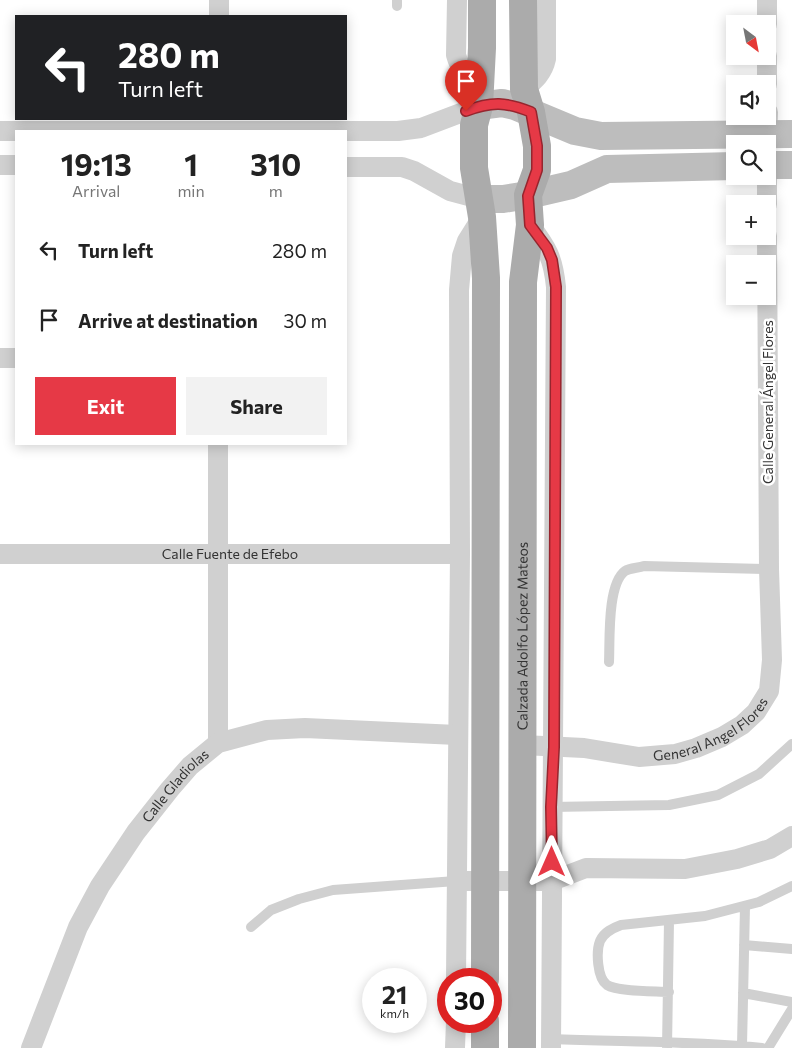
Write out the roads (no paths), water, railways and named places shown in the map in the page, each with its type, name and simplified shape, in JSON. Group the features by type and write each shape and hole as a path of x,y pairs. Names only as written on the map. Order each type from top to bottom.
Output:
{"main road":[{"path":"482,0 482,48 479,99 474,125 474,168 481,208 486,278 485,968"},
{"name":"Calzada Adolfo López Mateos","path":"522,1048 523,282 530,225 528,196 537,170 537,146 527,100 524,0"},
{"path":"485,1033 485,1048"}],"street":[{"path":"219,0 219,15"},
{"path":"456,0 456,55 458,64 479,99"},
{"path":"347,131 398,131 421,128 479,99 515,106 527,100 542,72 546,59 546,0"},
{"path":"767,0 767,15"},
{"path":"527,100 552,122 575,131 601,136 774,131"},
{"path":"0,131 15,131"},
{"path":"0,165 15,165"},
{"path":"776,165 792,165"},
{"path":"456,968 460,554 460,290 462,256 467,241 481,208 503,199 528,196 571,185 607,170 726,166"},
{"path":"347,167 402,167 414,171 481,208"},
{"path":"530,225 547,248 552,260 556,287 554,747 551,807 551,1043"},
{"name":"Calle General Ángel Flores","path":"768,245 769,569"},
{"path":"0,358 15,358"},
{"path":"218,445 218,743"},
{"name":"Calle Fuente de Efebo","path":"0,554 460,554"},
{"name":"General Angel Flores","path":"523,745 584,748 639,757 675,754 722,738 742,725 756,712 769,691 772,660 769,569"},
{"name":"Calle Gladiolas","path":"32,1048 78,927 100,886 136,832 170,790 190,766 218,743 267,730 304,728 457,735"},
{"path":"456,881 552,881 586,868 685,869 737,859 770,849 792,836"},
{"path":"456,1033 456,1048"}],"lane":[{"path":"609,662 612,594 616,582 626,571 644,566 769,569"},
{"path":"551,807 669,805 718,795 759,774 792,744"},
{"path":"251,927 271,910 299,898 333,890 456,881"},
{"path":"669,992 616,988 606,984 600,976 598,954 600,940 609,930 621,925 706,916 759,902 792,886"},
{"path":"742,1046 745,906"},
{"path":"667,1046 669,920"},
{"path":"744,945 792,949"},
{"path":"743,993 792,1002"},
{"path":"768,1048 792,1010"},
{"path":"551,1043 742,1046 762,1048"}]}
